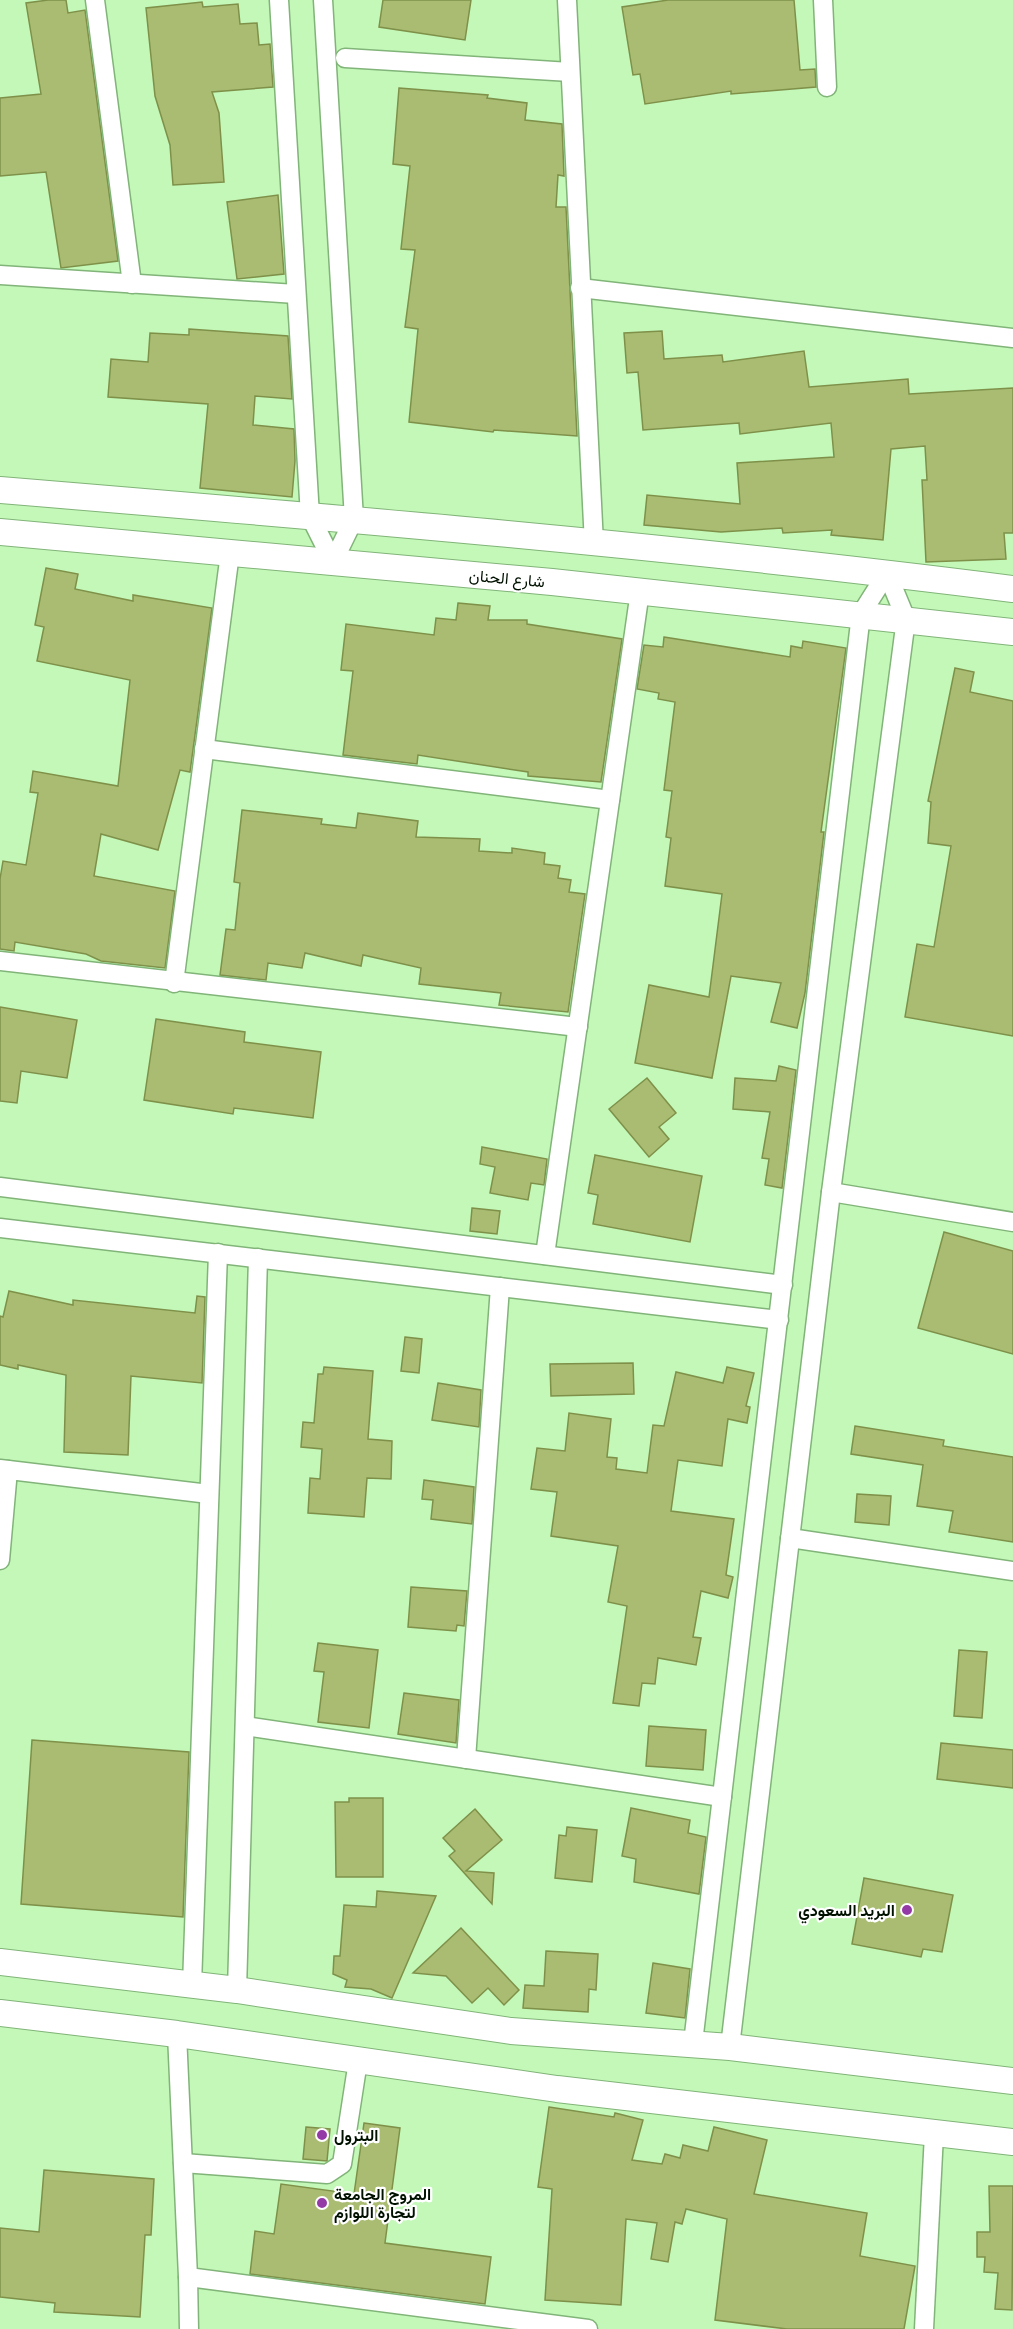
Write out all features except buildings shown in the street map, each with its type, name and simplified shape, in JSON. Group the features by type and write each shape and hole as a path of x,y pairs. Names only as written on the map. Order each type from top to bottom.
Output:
{"street":[{"path":"95,0 132,284"},
{"path":"279,0 310,516 333,562"},
{"path":"323,0 354,519 333,562"},
{"path":"567,0 594,544"},
{"path":"823,0 827,87"},
{"path":"345,58 570,72"},
{"path":"0,275 296,294"},
{"path":"580,288 1013,338"},
{"path":"0,490 354,519 887,573 1013,589"},
{"name":"شارع الحنان","path":"0,532 640,591 1013,632"},
{"path":"174,982 230,553"},
{"path":"693,2043 861,614 887,573"},
{"path":"730,2047 831,1192 906,619 887,573"},
{"path":"545,1255 640,591"},
{"path":"204,749 610,800"},
{"path":"0,961 578,1027"},
{"path":"0,1187 783,1285"},
{"path":"831,1192 1013,1222"},
{"path":"0,1228 778,1320"},
{"path":"192,1985 218,1253"},
{"path":"237,1990 258,1258"},
{"path":"466,1760 501,1287"},
{"path":"0,1560 4,1470 209,1494"},
{"path":"790,1538 1013,1571"},
{"path":"244,1726 722,1797"},
{"path":"0,1962 237,1990 511,2031 693,2043 1013,2081"},
{"path":"0,2013 177,2034 556,2089 1013,2142"},
{"path":"177,2034 189,2329"},
{"path":"183,2163 327,2174 342,2164 358,2061"},
{"path":"924,2329 934,2134"},
{"path":"188,2277 487,2322 588,2329"}],"place":[{"name":"البريد السعودي","path":"907,1910"},
{"name":"البترول","path":"322,2135"},
{"name":"المروج الجامعة لتجارة اللوازم","path":"322,2203"}]}
